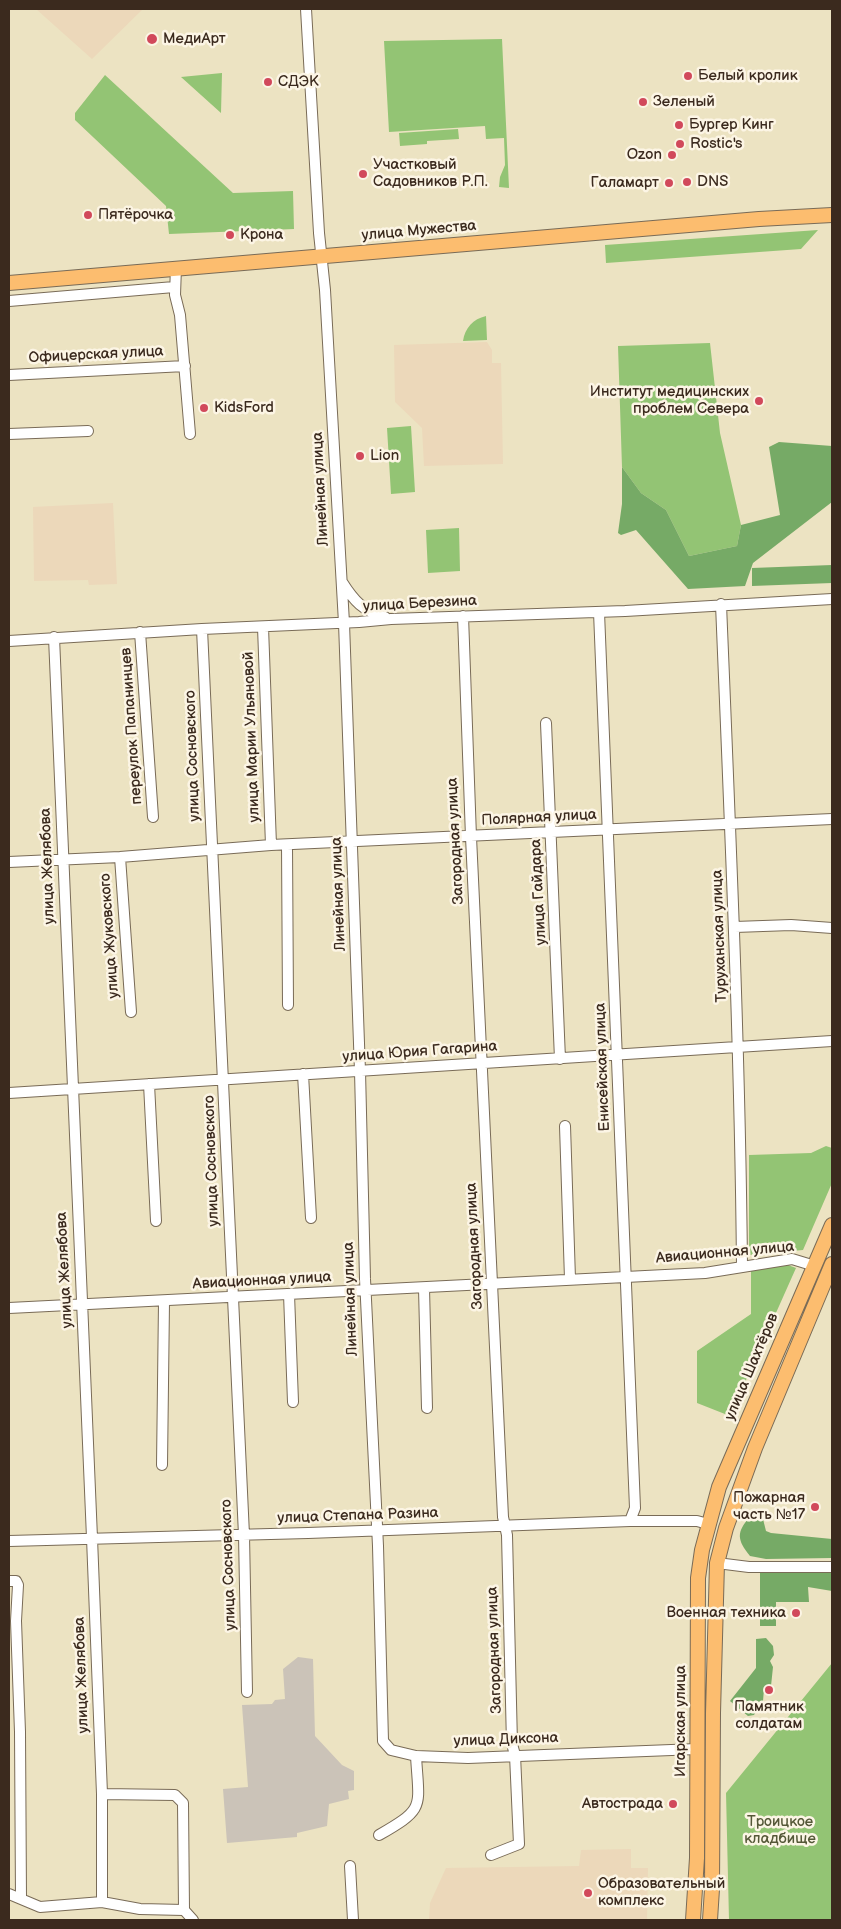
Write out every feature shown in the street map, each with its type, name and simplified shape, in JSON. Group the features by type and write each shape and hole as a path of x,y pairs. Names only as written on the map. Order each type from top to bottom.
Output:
{"main road":[{"name":"улица Мужества","path":"9,283 760,218 832,215"},
{"name":"улица Шахтёров","path":"708,1524 719,1487 794,1308 815,1266 832,1225"},
{"path":"710,1920 717,1563 726,1528 755,1448 832,1264"},
{"name":"Игарская улица","path":"693,1920 697,1858 698,1578 708,1524"}],"street":[{"name":"Линейная улица","path":"306,9 321,255 325,290 344,623 383,1741 391,1750 416,1756"},
{"path":"176,268 174,286 185,366 190,434"},
{"path":"9,300 174,286"},
{"name":"Офицерская улица","path":"9,375 185,366"},
{"path":"9,434 88,431"},
{"path":"341,581 359,606 370,613 392,619"},
{"name":"улица Березина","path":"9,641 392,619 599,612 721,604 832,600"},
{"name":"Туруханская улица","path":"721,604 735,927 742,1267"},
{"name":"Енисейская улица","path":"599,612 635,1508 630,1521"},
{"name":"Загородная улица","path":"463,616 470,837 505,1526 512,1744 515,1755 520,1844 491,1855"},
{"name":"улица Марии Ульяновой","path":"263,627 271,846"},
{"name":"улица Сосновского","path":"202,629 244,1534 247,1692"},
{"name":"переулок Папанинцев","path":"140,632 153,817"},
{"name":"улица Желябова","path":"54,638 102,1794 102,1902"},
{"name":"улица Гайдара","path":"546,723 560,1058"},
{"name":"Полярная улица","path":"9,862 120,857 287,845 731,823 832,820"},
{"path":"287,845 288,1005"},
{"name":"улица Жуковского","path":"120,857 130,1012"},
{"path":"735,927 791,925 832,928"},
{"name":"улица Юрия Гагарина","path":"9,1092 618,1056 832,1041"},
{"path":"303,1074 311,1218"},
{"path":"149,1084 156,1221"},
{"path":"565,1126 570,1279"},
{"name":"Авиационная улица","path":"9,1308 164,1302 233,1296 705,1273 792,1259 815,1266"},
{"path":"424,1288 427,1408"},
{"path":"289,1294 293,1402"},
{"path":"162,1465 164,1302"},
{"name":"улица Степана Разина","path":"9,1541 630,1521 697,1521 708,1524"},
{"path":"717,1563 749,1566 832,1567"},
{"path":"9,1581 16,1581 18,1585 13,1621 20,1732 21,1899"},
{"name":"улица Диксона","path":"416,1756 468,1758 697,1749"},
{"path":"379,1835 408,1818 417,1807 416,1756"},
{"path":"102,1794 174,1795 183,1803 184,1910 193,1920"},
{"path":"350,1866 353,1920"},
{"path":"9,1894 35,1906 46,1907 102,1902 140,1909 184,1910"}],"shaded area":[{"path":"36,9 143,9 92,59"},
{"path":"487,342 492,350 492,363 501,363 503,464 424,466 422,428 395,402 394,345"},
{"path":"113,503 117,584 89,585 88,580 34,581 33,507"},
{"path":"298,1657 313,1659 315,1736 342,1765 354,1771 354,1790 348,1791 349,1799 329,1804 327,1826 297,1833 297,1837 227,1843 223,1789 248,1787 242,1705 272,1704 275,1700 285,1699 283,1669"},
{"path":"631,1849 631,1868 648,1868 647,1920 429,1920 430,1903 446,1868 579,1866 581,1850"}],"green space":[{"path":"502,39 509,188 499,187 500,177 505,165 504,138 486,139 485,126 389,132 384,41"},
{"path":"222,73 221,113 181,77"},
{"path":"105,75 233,193 293,191 294,229 169,234 166,206 75,120 75,113"},
{"path":"458,129 459,139 427,141 427,144 400,146 399,133"},
{"path":"818,230 801,249 606,263 605,245"},
{"path":"486,316 487,340 463,341 470,325 477,319"},
{"path":"710,343 720,433 741,525 737,546 689,556 666,510 641,493 622,467 618,346"},
{"path":"411,426 415,492 391,494 387,428"},
{"path":"779,442 832,446 832,502 753,563 745,586 688,589 636,530 621,535 618,533 622,504 622,467 641,493 666,510 689,556 737,546 741,525 780,515 769,447"},
{"path":"459,528 460,571 428,573 426,530"},
{"path":"832,565 832,583 752,586 752,568"},
{"path":"826,1146 832,1148 832,1183 803,1250 749,1255 749,1155 811,1153"},
{"path":"788,1265 796,1268 730,1416 697,1403 697,1351 751,1314 751,1271"},
{"path":"750,1517 763,1519 766,1531 771,1533 832,1539 832,1558 766,1559 750,1556 741,1541 740,1532"},
{"path":"832,1571 832,1591 808,1587 809,1602 776,1602 776,1626 760,1626 760,1572"},
{"path":"766,1638 773,1646 774,1655 770,1661 773,1667 771,1686 764,1689 763,1701 754,1715 748,1716 730,1701 756,1668 756,1639"},
{"name":"Троицкое кладбище","path":"832,1663 832,1920 729,1920 726,1793"}],"place":[{"name":"МедиАрт","path":"152,39"},
{"name":"Белый кролик","path":"688,76"},
{"name":"СДЭК","path":"268,82"},
{"name":"Зеленый","path":"643,102"},
{"name":"Бургер Кинг","path":"679,125"},
{"name":"Rostic's","path":"680,144"},
{"name":"Ozon","path":"672,155"},
{"name":"Участковый Садовников Р.П.","path":"363,174"},
{"name":"DNS","path":"687,182"},
{"name":"Галамарт","path":"669,183"},
{"name":"Пятёрочка","path":"88,215"},
{"name":"Крона","path":"230,235"},
{"name":"Институт медицинских проблем Севера","path":"759,401"},
{"name":"KidsFord","path":"204,408"},
{"name":"Lion","path":"360,456"},
{"name":"Пожарная часть №17","path":"815,1507"},
{"name":"Военная техника","path":"796,1613"},
{"name":"Памятник солдатам","path":"769,1690"},
{"name":"Автострада","path":"673,1804"},
{"name":"Образовательный комплекс","path":"588,1893"}]}
